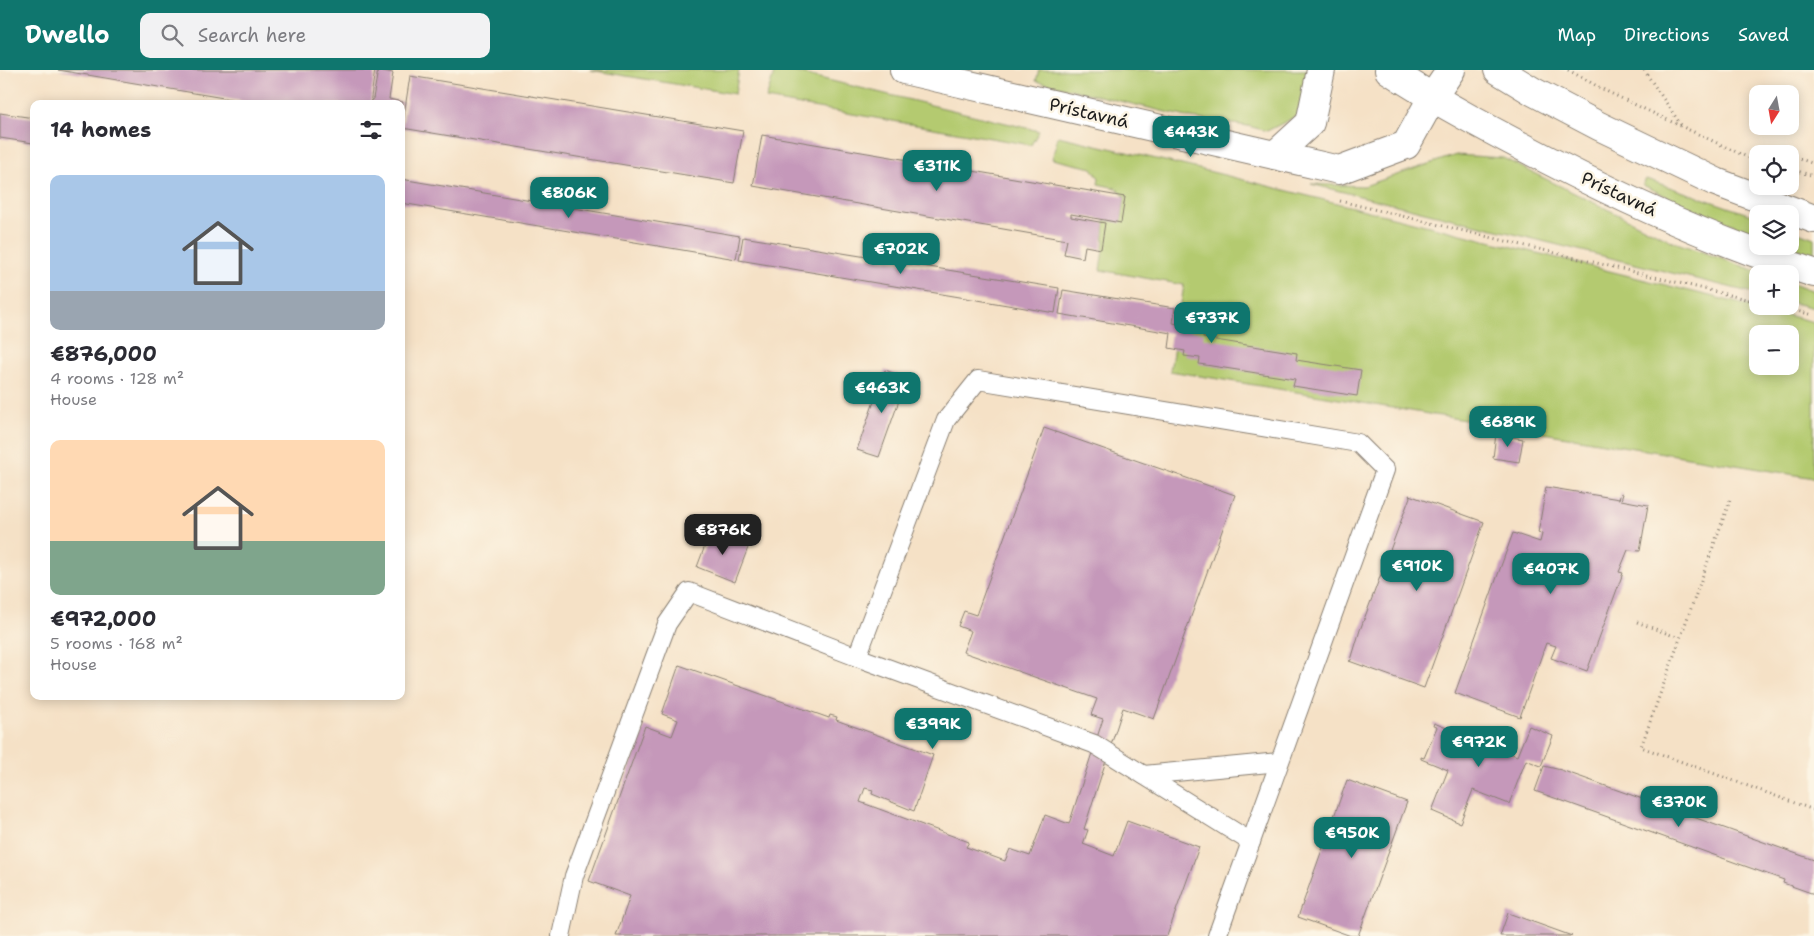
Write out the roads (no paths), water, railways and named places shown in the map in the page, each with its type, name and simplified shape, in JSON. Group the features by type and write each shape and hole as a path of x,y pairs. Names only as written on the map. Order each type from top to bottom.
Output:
{"main road":[{"name":"Prístavná","path":"904,70 1339,170 1406,145 1432,98 1451,70"},
{"path":"1275,155 1310,124 1322,70"},
{"name":"Prístavná","path":"1389,70 1432,98 1509,140 1637,204 1770,259 1814,273"},
{"path":"1498,70 1534,92 1600,126 1716,182 1814,219"}],"lane":[{"path":"857,657 946,420 978,380 1358,443 1385,470 1217,936"},
{"path":"561,936 574,876 668,624 689,592 857,657 1094,744 1250,842"},
{"path":"1144,775 1279,762"}]}
